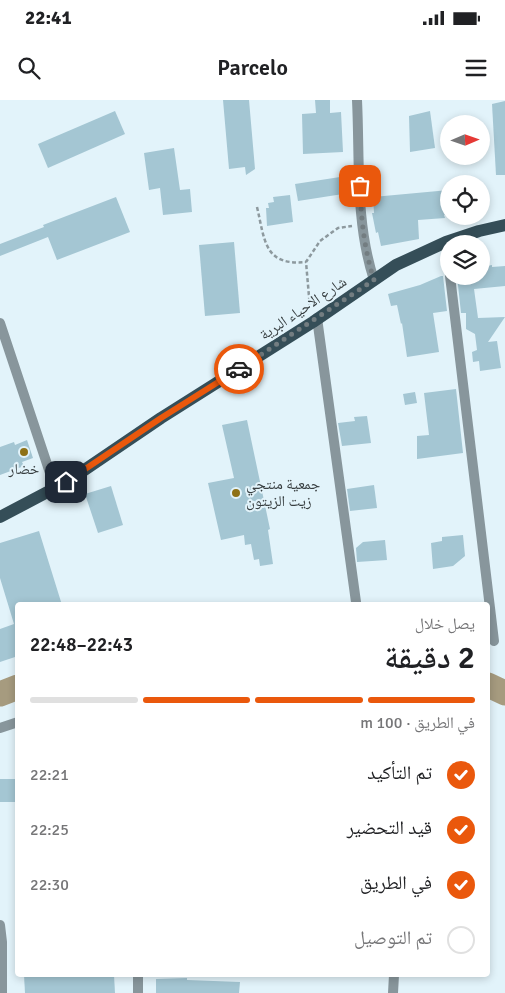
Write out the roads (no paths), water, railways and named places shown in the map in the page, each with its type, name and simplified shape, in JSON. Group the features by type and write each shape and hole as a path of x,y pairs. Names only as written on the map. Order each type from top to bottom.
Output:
{"main road":[{"name":"شارع الاحياء البرية","path":"467,235 505,225"},
{"name":"شارع الاحياء البرية","path":"0,516 55,488 315,320 396,265 440,245"}],"street":[{"path":"357,100 361,224 374,280"},
{"path":"451,285 489,602"},
{"path":"315,320 356,602"},
{"path":"0,323 55,488"},
{"path":"490,608 494,641"},
{"path":"0,728 15,723"},
{"path":"0,925 2,993"},
{"path":"138,977 138,993"},
{"path":"393,993 394,977"}],"waterway":[{"path":"490,686 505,693"},
{"path":"0,694 15,688"}],"place":[{"name":"خضار","path":"24,452"},
{"name":"جمعية منتجي زيت الزيتون","path":"236,493"}]}
